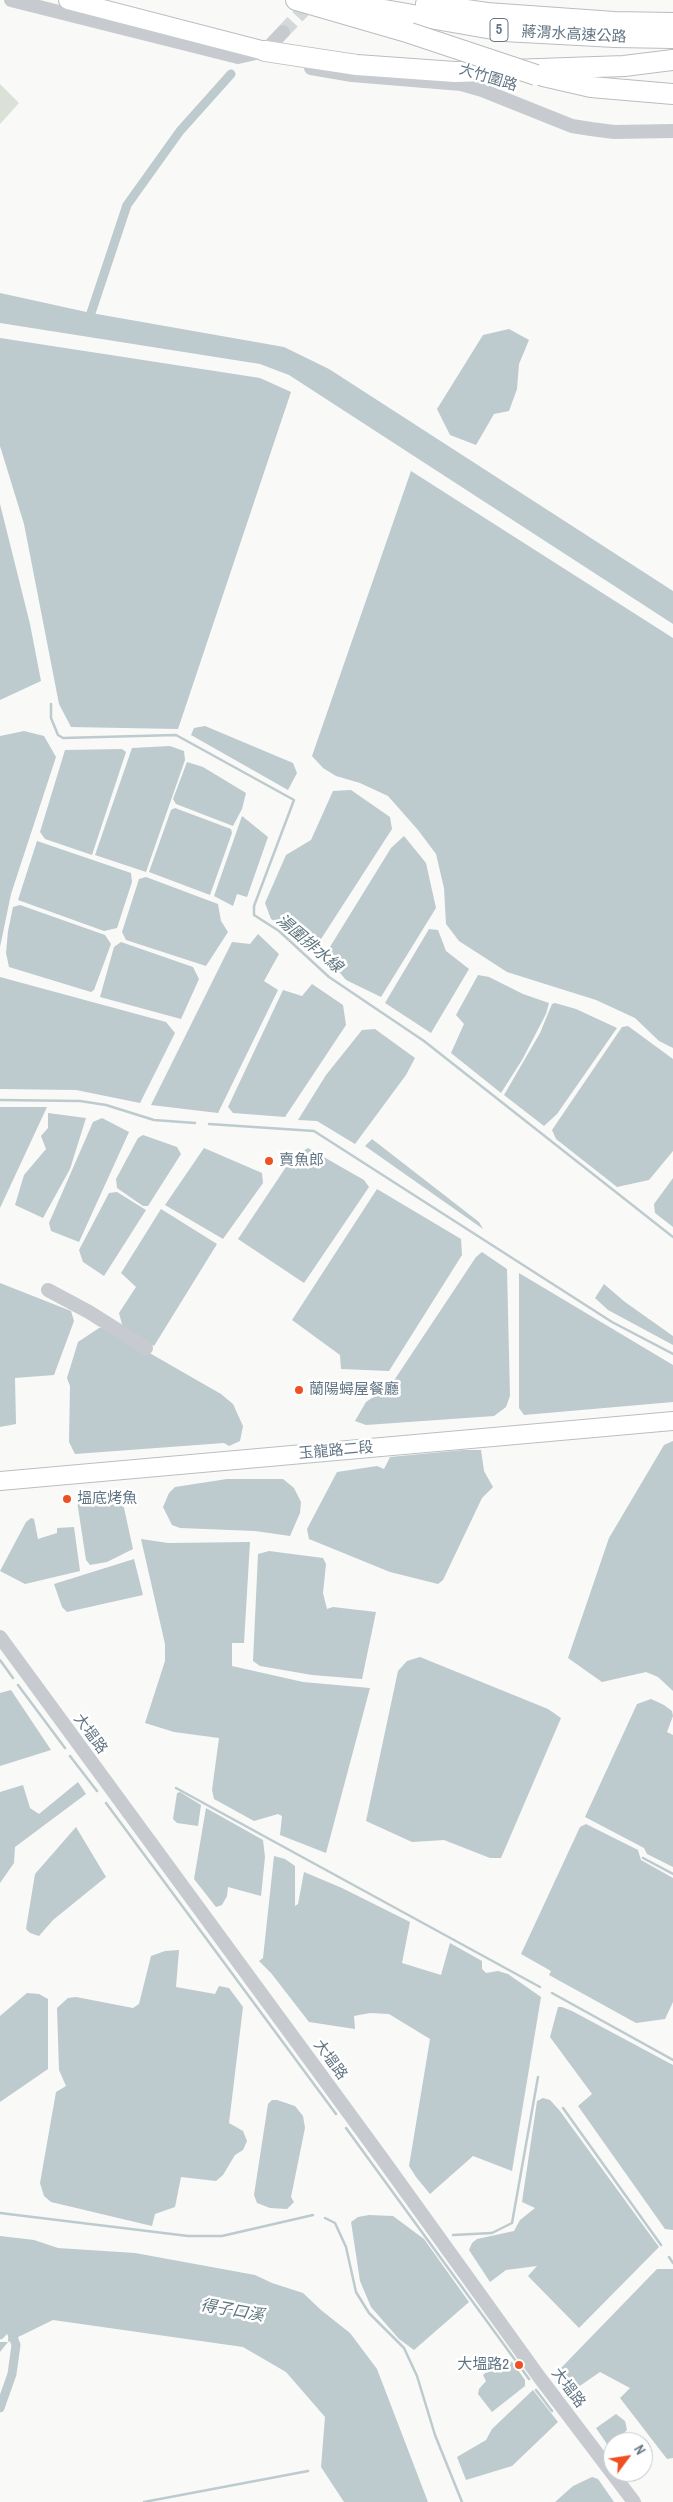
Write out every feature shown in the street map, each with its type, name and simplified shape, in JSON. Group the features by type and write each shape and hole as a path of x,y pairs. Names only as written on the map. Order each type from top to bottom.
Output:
{"highway":[{"path":"296,0 410,33 536,75 591,86 673,94"},
{"name":"蔣渭水高速公路","path":"327,0 504,31 615,38 673,38"},
{"name":"蔣渭水高速公路","path":"400,0 487,13 614,22 673,23"},
{"path":"265,51 357,65 455,72 624,66 673,60"}],"main road":[{"path":"68,0 265,51"},
{"name":"玉龍路二段","path":"0,1481 673,1421"}],"street":[{"path":"11,0 238,57 265,51 282,32"},
{"name":"大竹圍路","path":"265,51 272,60 352,75 461,84 500,96 572,126 614,132 673,131"},
{"path":"48,1290 89,1312 146,1348"},
{"name":"大塭路","path":"0,1637 381,2157 540,2378 634,2502"}],"shaded area":[{"path":"0,84 19,103 0,124"}],"water":[{"path":"0,293 91,313 284,347 329,369 673,591 673,624 289,375 260,364 0,323"},
{"path":"509,329 529,340 519,364 517,389 509,411 494,414 476,445 450,435 437,409 483,335"},
{"path":"0,338 260,378 291,392 178,729 71,727 59,704 24,524 0,446"},
{"path":"411,471 673,638 673,1048 659,1041 635,1018 596,1000 507,972 459,941 446,924 444,888 436,854 418,830 388,796 360,783 336,776 323,768 312,756"},
{"path":"0,504 30,624 41,681 0,700"},
{"path":"205,726 293,763 297,773 288,790 191,735 194,728"},
{"path":"24,731 44,736 56,757 11,894 0,947 0,736"},
{"path":"170,746 184,751 185,760 146,872 95,855 132,748"},
{"path":"122,749 126,752 92,855 45,839 40,832 65,750"},
{"path":"187,762 203,767 246,793 242,809 233,826 176,804 173,799"},
{"path":"351,790 390,817 392,829 321,939 306,938 271,919 265,903 286,855 311,840 333,791"},
{"path":"175,808 231,829 232,833 210,895 149,872 171,810"},
{"path":"242,816 268,837 247,897 237,894 233,906 214,896"},
{"path":"404,836 426,863 436,908 381,997 346,980 325,955 391,848"},
{"path":"37,841 131,873 132,882 117,928 104,931 18,900"},
{"path":"146,877 218,904 221,921 228,932 206,966 126,940 122,932 139,879"},
{"path":"20,905 105,935 111,944 94,990 91,992 9,967 6,953 8,931 13,907"},
{"path":"429,929 438,930 446,951 469,969 431,1033 385,1003"},
{"path":"258,934 279,954 264,981 278,990 218,1113 151,1105 232,942 250,944"},
{"path":"121,942 193,967 199,979 181,1019 100,997 114,947"},
{"path":"478,975 489,977 523,994 549,1003 546,1014 522,1060 501,1093 451,1053 464,1024 456,1015"},
{"path":"0,977 166,1022 175,1033 140,1103 76,1090 0,1089"},
{"path":"312,984 343,1005 346,1025 285,1117 233,1113 228,1107 283,990 302,996"},
{"path":"555,1003 576,1009 617,1028 557,1114 544,1126 504,1095 540,1033 552,1004"},
{"path":"628,1026 673,1059 673,1151 649,1180 617,1187 556,1139 552,1130 622,1027"},
{"path":"375,1029 415,1058 406,1075 355,1144 317,1121 298,1120 326,1075 362,1030"},
{"path":"0,1107 47,1107 0,1208"},
{"path":"48,1113 86,1118 70,1169 43,1218 15,1205 24,1175 46,1149 41,1136 48,1128"},
{"path":"102,1118 129,1132 79,1242 51,1231 49,1223 93,1122"},
{"path":"143,1135 177,1147 181,1154 148,1206 143,1206 117,1188 116,1179 138,1138"},
{"path":"372,1139 479,1222 483,1229 365,1146"},
{"path":"204,1148 262,1173 263,1183 223,1239 165,1205"},
{"path":"308,1148 364,1180 369,1187 304,1283 238,1239 292,1158"},
{"path":"673,1178 673,1227 655,1213 654,1204"},
{"path":"377,1189 461,1239 462,1255 389,1371 341,1369 340,1355 292,1320"},
{"path":"117,1192 146,1210 104,1276 83,1262 79,1250 109,1193"},
{"path":"161,1209 217,1244 154,1346 123,1328 119,1313 136,1287 121,1273"},
{"path":"482,1252 507,1269 510,1396 506,1407 494,1416 366,1425 355,1421 366,1402 391,1385 476,1257"},
{"path":"519,1273 673,1365 673,1402 524,1415 519,1408"},
{"path":"0,1283 71,1311 74,1321 54,1375 15,1378 16,1424 0,1427"},
{"path":"604,1284 625,1302 673,1336 673,1345 608,1310 595,1298"},
{"path":"99,1328 106,1328 221,1394 233,1404 243,1426 240,1441 229,1446 224,1443 75,1454 69,1442 70,1386 67,1378 78,1342"},
{"path":"673,1441 673,1691 658,1677 646,1672 602,1682 568,1658 609,1538 664,1445"},
{"path":"481,1450 484,1471 493,1487 482,1498 443,1580 438,1584 390,1572 309,1539 307,1529 337,1472 377,1466 384,1469 390,1457"},
{"path":"227,1479 283,1479 294,1488 301,1502 300,1513 290,1536 255,1531 180,1528 172,1525 163,1507 169,1493 175,1487"},
{"path":"121,1494 133,1549 107,1562 90,1565 86,1560 77,1501"},
{"path":"31,1518 34,1519 38,1539 57,1533 57,1528 74,1527 80,1571 25,1584 0,1571 26,1522"},
{"path":"141,1539 168,1543 250,1542 244,1643 232,1643 232,1666 303,1682 370,1688 326,1853 280,1835 282,1816 278,1814 254,1821 214,1799 212,1790 219,1738 174,1732 145,1723 165,1661 165,1644"},
{"path":"269,1551 323,1558 326,1564 323,1593 327,1609 333,1607 376,1612 362,1679 312,1675 260,1666 253,1661 258,1554"},
{"path":"134,1559 143,1595 67,1612 62,1607 54,1584"},
{"path":"420,1657 548,1709 561,1718 501,1858 490,1858 444,1840 412,1842 366,1821 398,1671 407,1661"},
{"path":"11,1690 51,1750 0,1766 0,1693"},
{"path":"651,1699 672,1711 673,1716 667,1732 673,1735 673,1867 647,1854 644,1848 585,1817 637,1704"},
{"path":"78,1782 86,1794 15,1847 14,1863 0,1883 0,1792 23,1785 30,1808 39,1814"},
{"path":"180,1792 201,1805 198,1826 177,1823 173,1819 177,1793"},
{"path":"206,1808 263,1840 265,1857 261,1896 228,1887 227,1896 222,1905 216,1907 194,1879"},
{"path":"586,1824 638,1850 641,1860 673,1878 673,2002 665,2019 636,2023 549,1975 551,1971 521,1954 580,1827"},
{"path":"76,1827 106,1877 53,1920 39,1936 30,1933 26,1929 35,1874"},
{"path":"274,1856 285,1859 295,1866 295,1906 298,1904 304,1872 342,1888 410,1922 402,1963 441,1975 450,1943 482,1961 482,1969 486,1973 498,1971 508,1974 541,1997 512,2171 473,2156 430,2194 416,2177 409,2166 430,2039 389,2014 370,2013 354,2016 355,2029 309,2022 271,1973 259,1961 263,1958"},
{"path":"179,1950 176,1987 215,1994 219,1986 229,1988 243,2007 229,2123 243,2131 247,2141 243,2150 235,2155 223,2175 216,2181 181,2177 175,2207 155,2214 152,2226 51,2202 44,2196 40,2183 56,2092 66,2086 59,2070 57,2008 68,1998 76,1997 133,2008 139,2004 151,1956 165,1951"},
{"path":"27,1993 39,1994 48,1999 48,2069 0,2102 0,2016"},
{"path":"558,2007 572,2011 673,2065 673,2230 665,2229 578,2106 592,2094 550,2037"},
{"path":"543,2098 550,2100 560,2111 659,2247 579,2328 528,2276 537,2266 506,2270 490,2282 469,2250 472,2243 477,2239 514,2231 520,2220 535,2208 522,2202 537,2101"},
{"path":"272,2100 295,2106 303,2116 305,2128 291,2197 294,2202 287,2209 270,2208 257,2203 254,2195 268,2104"},
{"path":"369,2215 393,2216 424,2239 469,2302 414,2350 399,2339 371,2307 360,2281 351,2222 358,2217"},
{"name":"得子口溪","path":"0,2236 34,2240 58,2248 135,2253 255,2275 272,2283 303,2293 350,2333 377,2369 428,2502 344,2502 321,2467 325,2417 286,2372 243,2347 53,2320 8,2342 9,2327 0,2329"},
{"path":"657,2269 673,2269 673,2458 667,2459 653,2441 653,2432 646,2432 620,2398 630,2388 600,2372 571,2392 559,2374 561,2368"},
{"path":"0,2342 8,2342 0,2352"},
{"path":"504,2357 513,2363 525,2380 525,2386 492,2412 478,2394 479,2389 486,2381 483,2375"},
{"path":"533,2390 558,2422 512,2466 466,2480 457,2457 486,2440 492,2429"},
{"path":"616,2414 625,2421 627,2430 625,2432 603,2432 603,2438 596,2428"},
{"path":"592,2477 598,2479 614,2502 555,2502 573,2486"}],"waterway":[{"path":"88,322 127,205 180,131 231,74"},
{"name":"湯圍排水線","path":"51,704 51,718 58,735 63,738 176,735 294,800 254,906 254,915 279,931 329,977 424,1041 673,1237"},
{"path":"0,1100 80,1101 106,1105 154,1120 195,1123"},
{"path":"209,1124 314,1131 612,1322 673,1354"},
{"path":"0,1660 13,1678"},
{"path":"18,1685 65,1748"},
{"path":"70,1756 97,1791"},
{"path":"176,1788 540,1987"},
{"path":"106,1803 336,2114"},
{"path":"643,1858 673,1874"},
{"path":"552,1993 673,2060"},
{"path":"453,2235 492,2233 512,2223 538,2077"},
{"path":"563,2108 661,2245"},
{"path":"346,2128 529,2379"},
{"path":"0,2213 188,2236 222,2236 313,2215"},
{"path":"325,2218 335,2223 346,2247 356,2292 369,2313 404,2348 417,2376 435,2435 462,2502"},
{"path":"669,2257 673,2263"},
{"path":"0,2335 12,2322"},
{"path":"0,2408 12,2374 16,2345 9,2326"},
{"path":"536,2390 552,2411"},
{"path":"144,2502 308,2471"}],"tunnel":[{"path":"283,32 313,0"}],"place":[{"name":"賣魚郎","path":"269,1161"},
{"name":"蘭陽蟳屋餐廳","path":"299,1390"},
{"name":"塭底烤魚","path":"67,1499"},
{"name":"大塭路2","path":"519,2365"}]}
